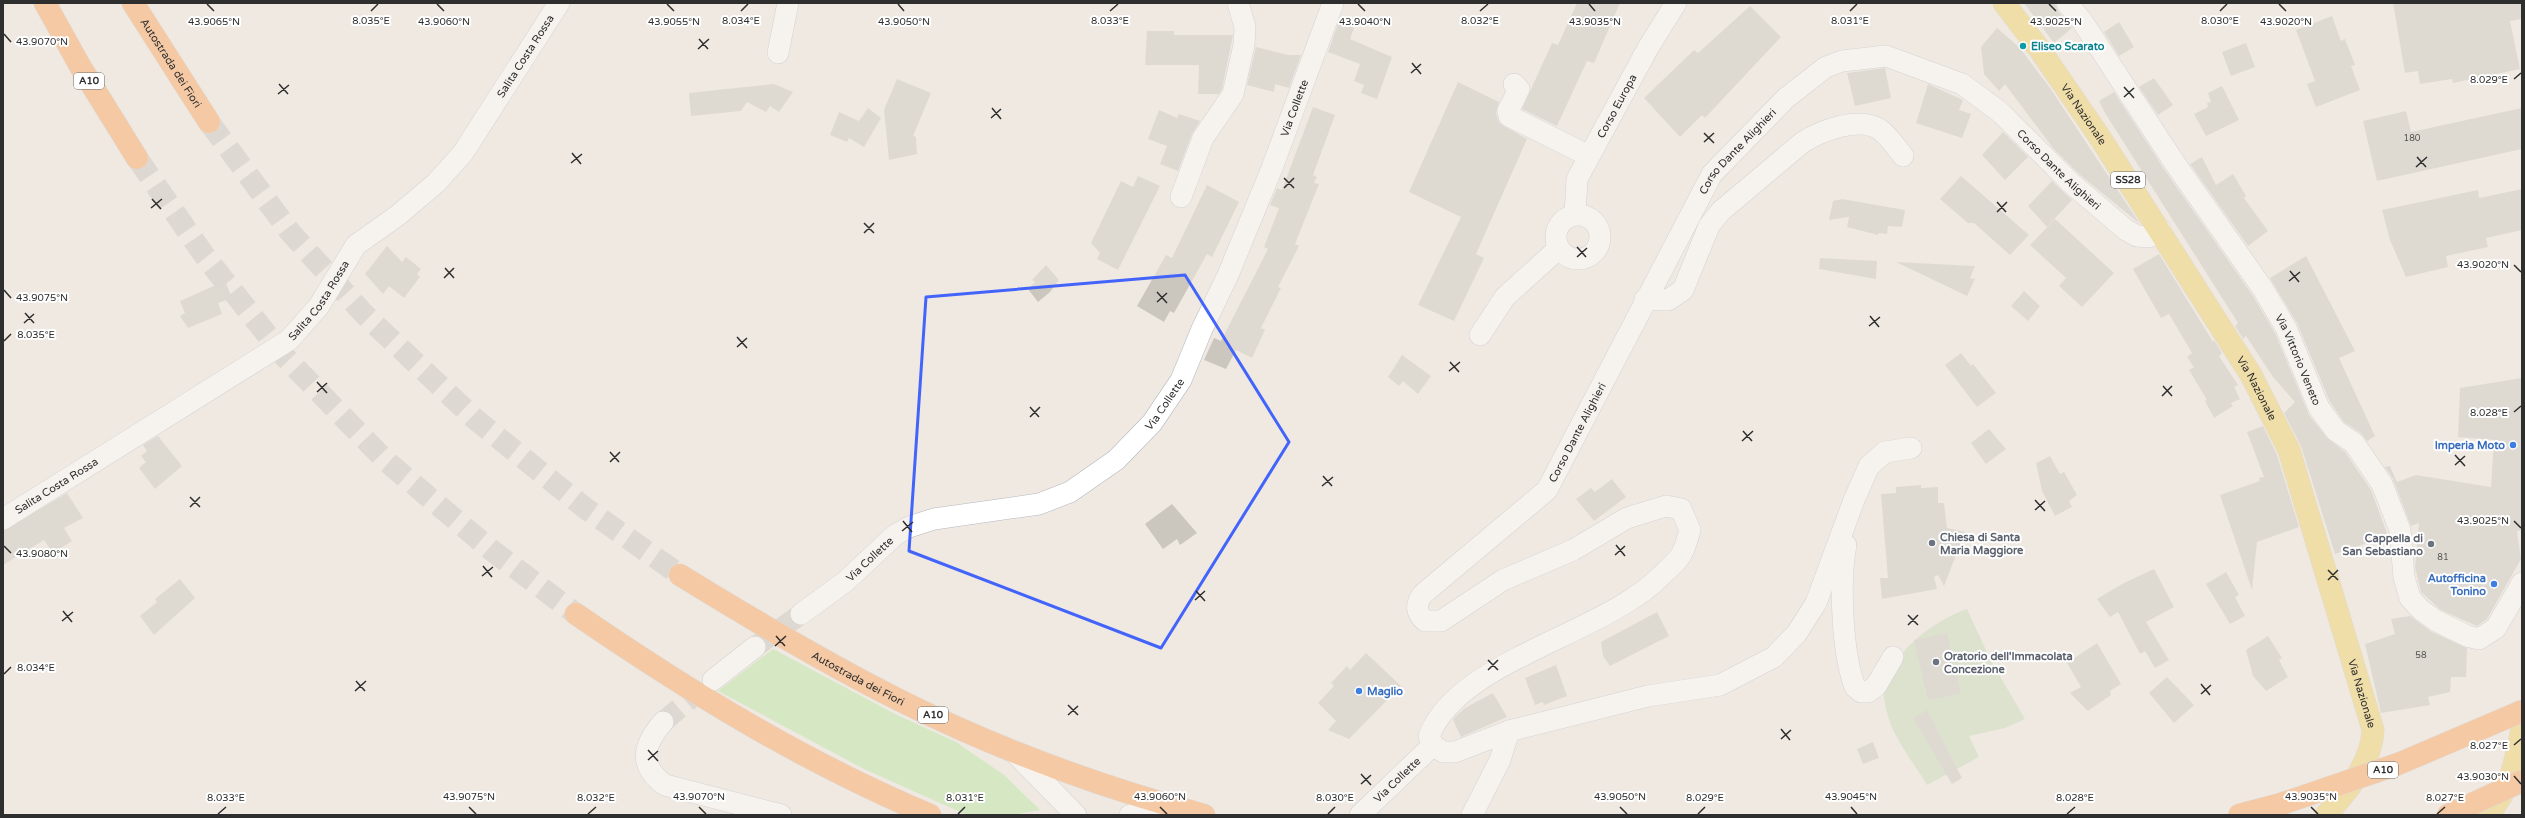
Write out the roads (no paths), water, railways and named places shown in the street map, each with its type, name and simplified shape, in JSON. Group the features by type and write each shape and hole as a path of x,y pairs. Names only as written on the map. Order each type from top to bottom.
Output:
{"highway":[{"name":"A10","path":"45,3 80,66 137,158"},
{"name":"Autostrada dei Fiori","path":"133,3 209,122"},
{"name":"Autostrada dei Fiori","path":"680,575 824,660 902,702 1011,749 1092,780 1204,815"},
{"path":"576,614 646,662 737,719 821,765 930,815"},
{"name":"A10","path":"2239,815 2281,804 2398,764 2522,711"},
{"path":"2448,815 2522,780"}],"main road":[{"name":"Via Nazionale","path":"2004,3 2040,50 2160,229 2251,375 2289,450 2373,730 2372,747 2350,788 2326,815"},
{"path":"2488,815 2501,798 2513,774 2522,729"}],"street":[{"name":"Salita Costa Rossa","path":"3,519 289,340 319,306 356,245 397,216 436,183 463,153 558,3"},
{"path":"778,53 788,3"},
{"path":"1181,197 1203,138 1233,94 1244,45 1245,27 1238,3"},
{"name":"Via Collette","path":"801,614 846,581 895,535 909,527 934,519 1039,504 1070,492 1116,460 1152,423 1181,380 1202,329 1228,276 1272,168 1333,3"},
{"name":"Corso Europa","path":"1575,215 1576,179 1676,3"},
{"name":"Via Vittorio Veneto","path":"2067,3 2082,21 2174,162 2263,289 2286,328 2317,405 2336,431 2354,442 2382,484 2400,530 2404,577 2410,598 2421,610 2467,636 2479,639 2491,633 2522,583"},
{"name":"Corso Dante Alighieri","path":"1433,745 1429,736 1435,720 1469,686 1527,654 1604,616 1652,586 1682,554 1690,530 1681,509 1666,506 1627,518 1573,550 1503,580 1441,621 1425,621 1417,608 1418,601 1423,594 1546,490 1712,174 1786,98 1826,67 1842,61 1886,56 1962,84 2000,112 2071,183 2126,230 2137,236 2149,237 2160,229"},
{"path":"1514,84 1519,89 1508,111 1509,116 1589,156"},
{"path":"1645,299 1668,300 1683,290 1709,226 1721,211 1803,142 1816,133 1856,124 1872,125 1880,129 1903,156"},
{"path":"1575,215 1590,218 1599,229 1600,244 1591,256 1584,259 1569,258 1558,248 1555,234 1562,221 1575,215"},
{"path":"1480,335 1504,297 1558,248"},
{"path":"1433,745 1443,752 1455,752 1509,731 1648,696 1720,686 1774,657 1797,633 1816,603 1854,500 1869,466 1885,452 1911,448"},
{"path":"1854,500 1842,564 1843,615 1855,687 1861,692 1868,692 1876,686 1893,658"},
{"path":"713,680 755,647"},
{"path":"664,722 653,735 646,750 649,767 658,780 665,785 782,815"},
{"path":"1472,815 1500,760 1509,731"},
{"name":"Via Collette","path":"1360,815 1433,745"},
{"path":"1011,749 1076,815"},
{"path":"1130,815 1172,806"}],"tunnel":[{"path":"209,122 290,232 364,314 475,419 585,508 680,575"},
{"path":"137,158 204,255 284,356 385,460 490,549 576,614"},
{"path":"755,647 801,614"},
{"path":"663,722 710,682"}],"place":[{"name":"Eliseo Scarato","path":"2023,46"},
{"name":"Imperia Moto","path":"2513,445"},
{"name":"Chiesa di Santa Maria Maggiore","path":"1932,543"},
{"name":"Cappella di San Sebastiano","path":"2431,544"},
{"name":"Autofficina Tonino","path":"2494,584"},
{"name":"Oratorio dell'Immacolata Concezione","path":"1936,662"},
{"name":"Maglio","path":"1359,691"}]}
